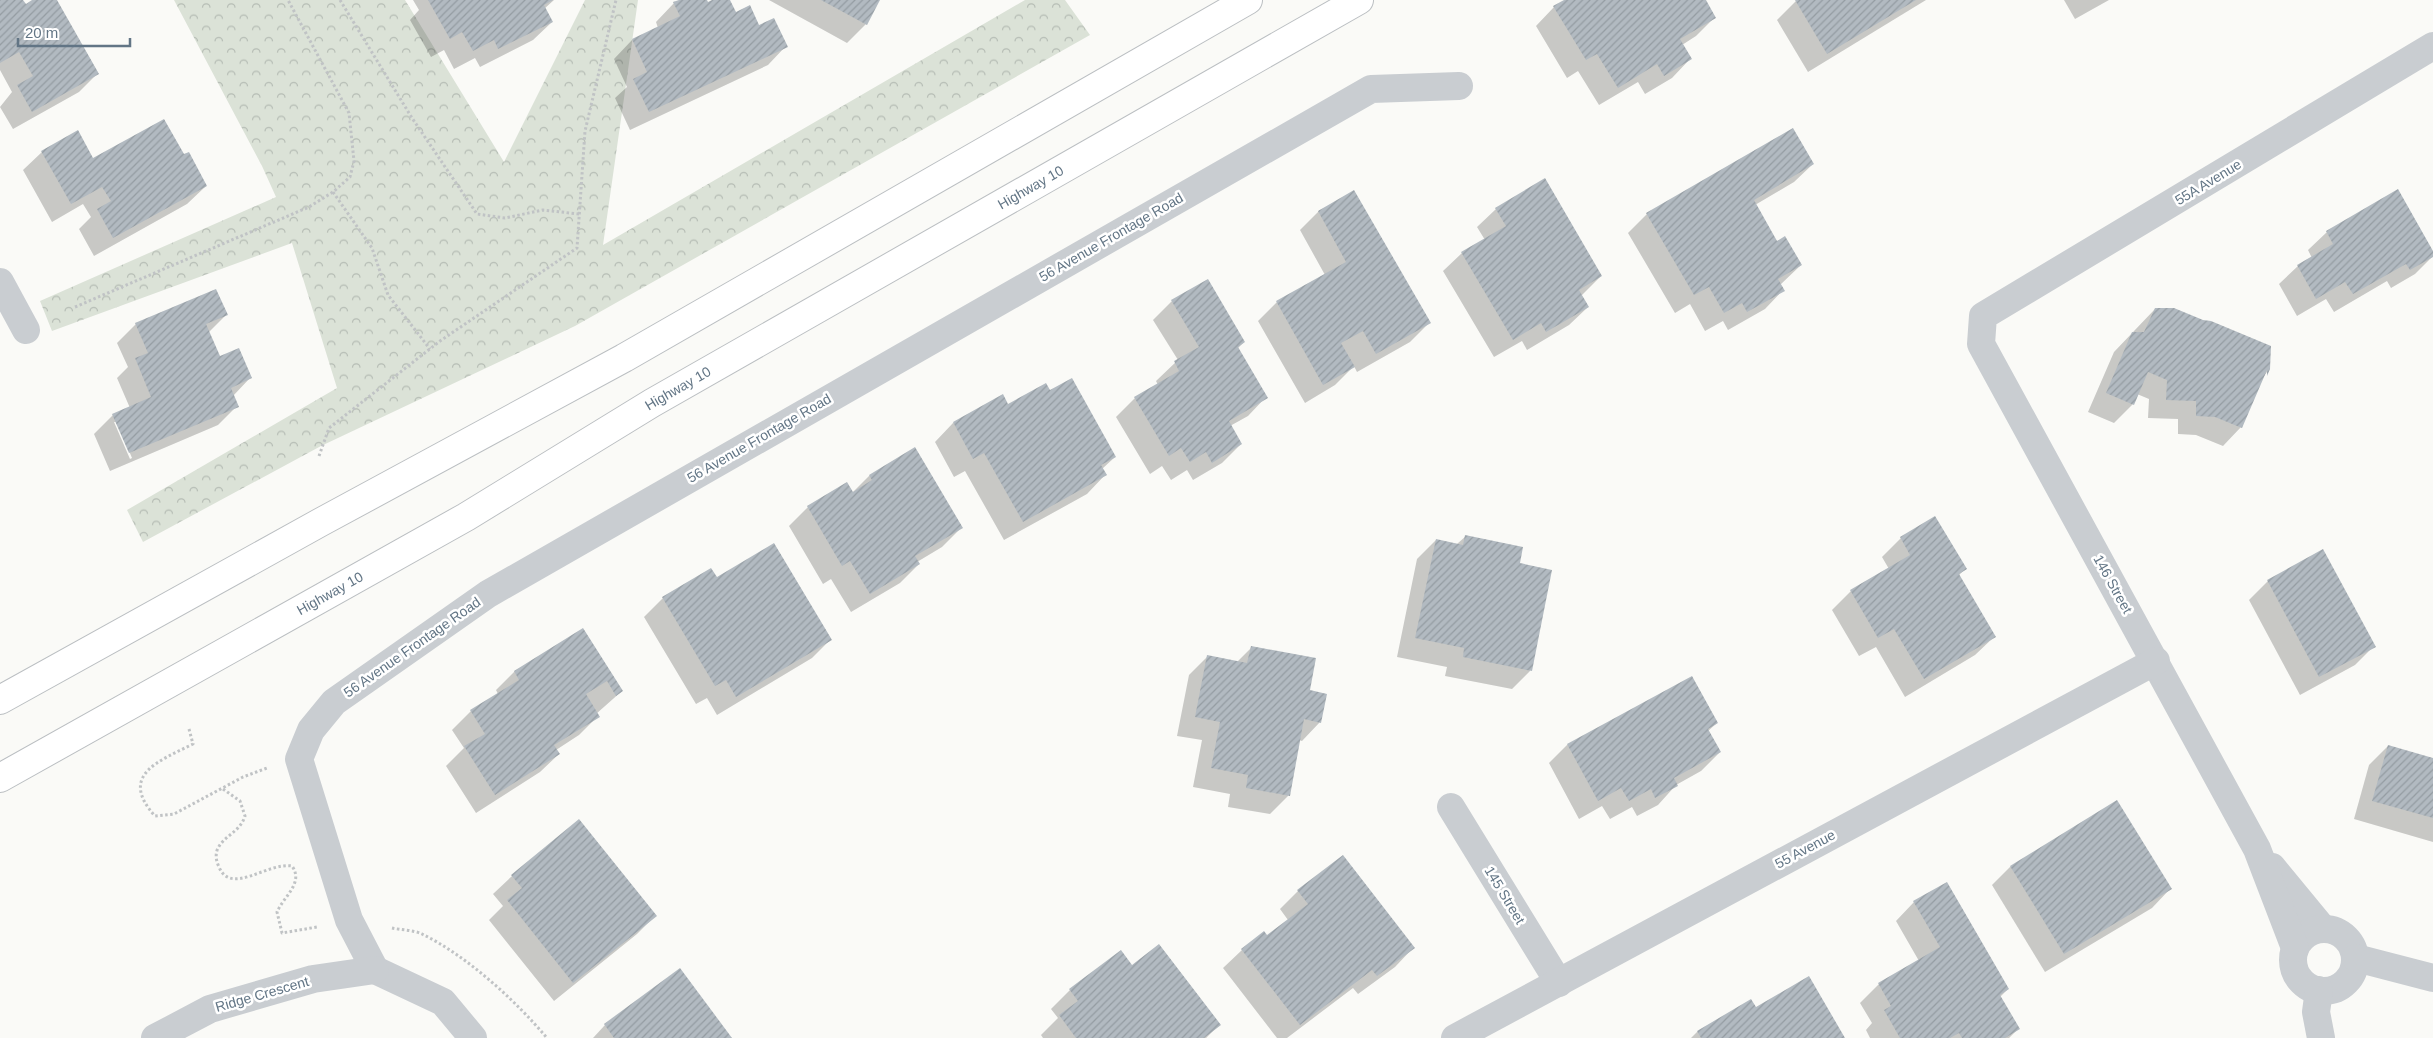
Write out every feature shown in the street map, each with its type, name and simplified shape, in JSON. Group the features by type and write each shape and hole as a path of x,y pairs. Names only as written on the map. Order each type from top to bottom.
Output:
{"highway":[{"path":"0,700 321,522 624,358 1248,0"},
{"name":"Highway 10","path":"0,778 466,517 660,398 1359,0"}],"street":[{"name":"55A Avenue","path":"1983,316 2433,46"},
{"name":"56 Avenue Frontage Road","path":"375,970 349,920 300,759 311,730 334,702 488,594 1371,89 1460,86"},
{"path":"0,282 26,330"},
{"name":"146 Street","path":"1983,316 1981,344 2156,661 2256,849 2295,948"},
{"name":"55 Avenue","path":"1455,1038 2156,661"},
{"name":"145 Street","path":"1451,807 1558,983"},
{"name":"146 Street","path":"2256,849 2323,929"},
{"path":"2323,929 2339,932 2347,938 2356,958 2355,968 2342,986 2333,990 2319,990 2304,984 2298,977 2293,958 2295,948 2308,933 2323,929"},
{"path":"2356,958 2433,978"},
{"name":"Ridge Crescent","path":"155,1038 210,1009 313,979 375,970"},
{"path":"375,970 443,1002 473,1038"},
{"path":"2319,990 2316,1012 2322,1038"}],"path":[{"path":"76,307 309,207 333,192 350,177 354,161 349,113 288,0"},
{"path":"340,0 412,118 476,214 505,218 543,210 579,214"},
{"path":"319,456 329,428 430,349 577,248 584,131 616,0"},
{"path":"333,192 372,248 388,295 430,349"},
{"path":"189,729 193,744 150,766 141,780 139,792 146,806 155,816 174,814 257,772"},
{"path":"222,789 240,801 245,816 237,831 218,848 216,855 221,872 228,878 237,880 276,866 292,866 296,872 296,881 277,912 282,933"}],"green space":[{"path":"174,0 405,0 504,162 585,0 638,0 603,245 1025,0 1065,0 1090,35 575,326 321,446 143,542 127,510 337,388 292,243 52,331 40,301 276,197 262,166"}],"building":[{"path":"0,0 23,0 26,4 32,0 57,0 99,74 32,112 17,85 33,76 19,52 0,63"},
{"path":"428,0 553,0 544,5 553,22 498,49 494,40 473,51 462,32 450,39"},
{"path":"679,0 707,0 708,2 712,0 730,0 736,12 750,5 759,25 774,18 788,47 649,112 633,79 647,72 632,39 680,16 673,2"},
{"path":"821,0 880,0 867,25"},
{"path":"1564,0 1706,0 1716,18 1680,39 1692,59 1664,76 1657,64 1618,88 1597,54 1586,60 1553,6"},
{"path":"1795,0 1916,0 1827,54"},
{"path":"164,119 184,154 189,152 207,186 113,238 97,209 111,201 102,187 71,204 41,151 78,130 93,158"},
{"path":"1793,128 1814,164 1754,200 1777,241 1785,236 1802,265 1778,279 1785,291 1747,312 1742,303 1724,313 1709,287 1694,295 1646,213"},
{"path":"1545,178 1602,276 1579,290 1589,307 1546,332 1541,323 1513,340 1461,252 1506,226 1495,208"},
{"path":"2398,189 2433,251 2433,257 2410,270 2406,264 2353,294 2345,282 2316,299 2297,265 2333,244 2326,231"},
{"path":"1354,190 1431,323 1376,354 1363,331 1341,343 1355,367 1323,385 1276,301 1346,262 1318,211"},
{"path":"1208,279 1245,342 1238,347 1268,398 1229,421 1242,444 1212,463 1206,452 1190,462 1181,448 1169,456 1134,397 1179,371 1174,361 1199,347 1171,300"},
{"path":"216,289 228,315 206,324 220,356 239,348 252,378 231,388 239,407 129,453 112,414 151,397 135,358 148,353 135,323"},
{"path":"2155,308 2174,308 2271,346 2270,369 2267,376 2267,370 2242,428 2215,417 2196,416 2196,401 2166,400 2167,380 2148,372 2134,405 2106,393 2132,332 2144,332"},
{"path":"1072,378 1116,457 1101,465 1107,475 1023,522 984,453 973,459 953,422 1003,394 1008,404 1046,383 1050,390"},
{"path":"915,447 963,528 915,556 920,564 870,594 850,561 842,566 807,506 847,482 853,492 872,480 869,475"},
{"path":"1935,516 1967,569 1959,574 1996,637 1924,679 1894,629 1878,638 1850,590 1910,555 1900,537"},
{"path":"1465,535 1523,547 1520,563 1552,570 1532,671 1463,657 1464,648 1415,638 1436,539 1463,545"},
{"path":"774,543 832,640 736,697 726,680 715,686 662,597 711,568 717,577"},
{"path":"2323,549 2376,647 2319,677 2267,580"},
{"path":"583,628 623,691 616,696 607,681 586,694 600,717 554,745 560,754 495,795 464,746 485,734 470,710 519,680 514,671"},
{"path":"1251,646 1316,658 1310,690 1327,694 1321,723 1304,719 1290,796 1246,788 1248,775 1211,768 1220,722 1195,717 1207,655 1247,663"},
{"path":"1692,676 1718,723 1708,729 1721,752 1674,778 1678,786 1655,798 1651,789 1629,801 1621,788 1598,801 1567,744"},
{"path":"2388,745 2433,758 2433,818 2372,801"},
{"path":"2117,800 2172,889 2064,954 2010,866"},
{"path":"579,819 657,916 573,983 507,900 522,888 511,875"},
{"path":"1343,855 1415,948 1377,976 1372,970 1300,1025 1241,949 1264,931 1267,935 1308,904 1297,890"},
{"path":"1947,882 2009,989 2000,995 2020,1029 2005,1038 1962,1038 1959,1033 1950,1038 1900,1038 1884,1010 1891,1006 1878,983 1940,947 1913,901"},
{"path":"1159,944 1221,1025 1204,1038 1076,1038 1059,1015 1078,1001 1069,989 1121,950 1132,965"},
{"path":"680,968 732,1038 614,1038 604,1024"},
{"path":"1809,976 1845,1038 1701,1038 1697,1031 1751,999 1756,1007"}]}
